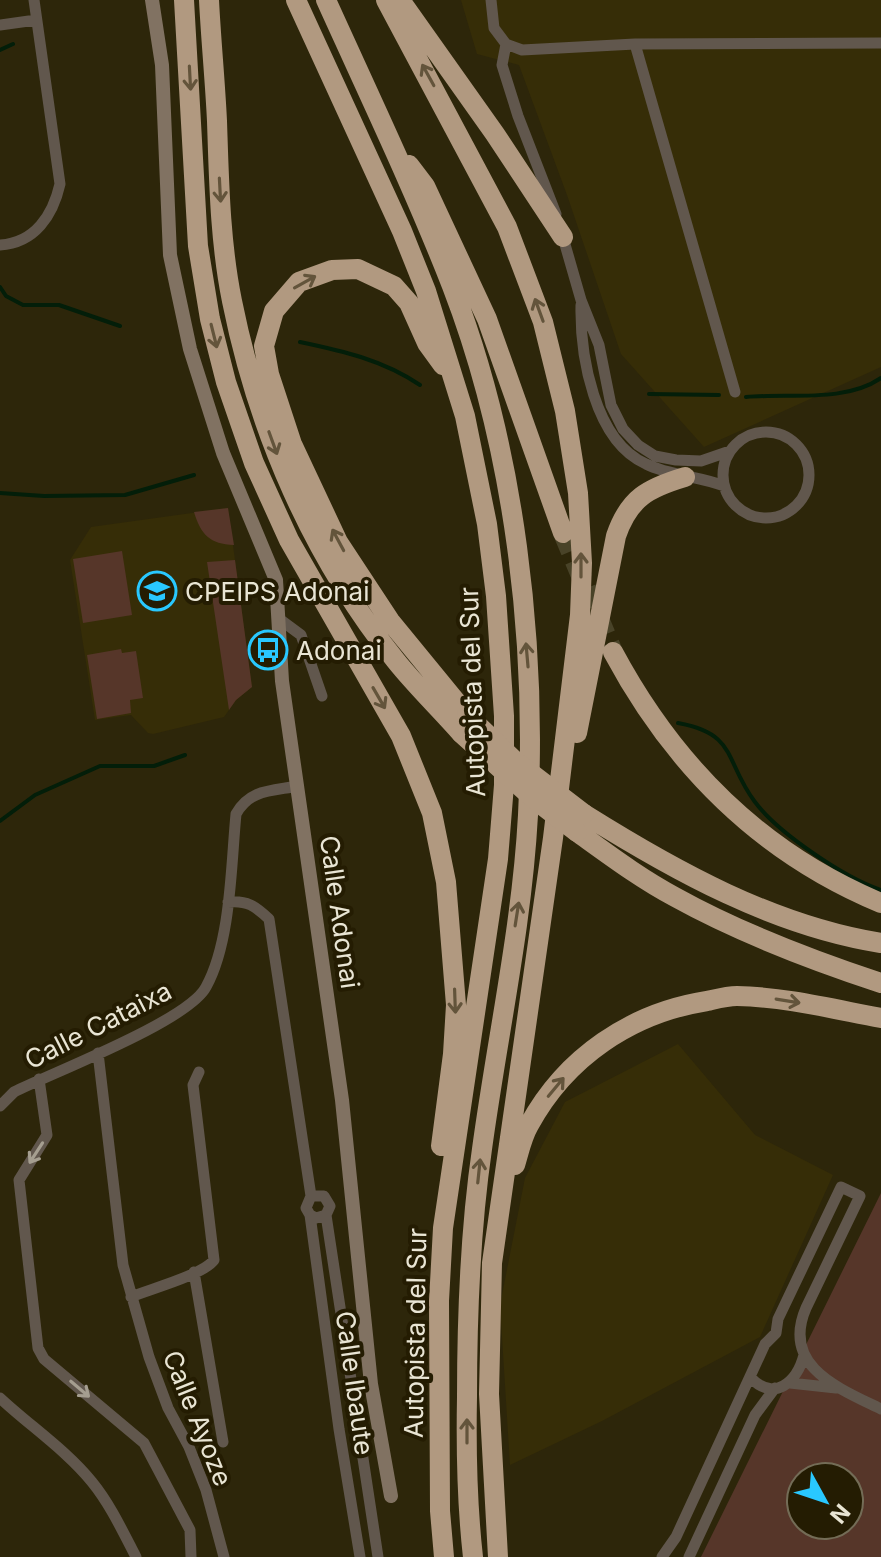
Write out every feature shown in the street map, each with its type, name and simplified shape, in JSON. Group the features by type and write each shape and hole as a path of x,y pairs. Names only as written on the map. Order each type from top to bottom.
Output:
{"highway":[{"path":"184,0 198,246 210,319 226,382 254,463 289,540 401,736 432,813 446,882 456,1005 453,1054 436,1183 443,1228"},
{"path":"209,0 220,202 232,299 249,372 273,444 297,502 353,601 396,661 464,724 524,768 626,867 744,932 881,983"},
{"name":"Autopista del Sur","path":"296,0 402,231 426,291 455,380 487,524 496,596 504,716 504,785 498,859 443,1228 437,1370 444,1557"},
{"name":"Autopista del Sur","path":"326,0 392,144 452,287 472,347 502,461 520,575 531,693 528,818 522,886 481,1152 470,1255 466,1451 473,1557"},
{"path":"386,0 507,227 543,322 565,411 578,493 582,563 580,615 553,838 492,1263 489,1394 498,1557"},
{"path":"400,0 563,237"},
{"path":"392,144 425,186 487,319 563,533"},
{"path":"455,380 427,343 409,303 394,286 358,269 332,270 299,282 274,311 264,346 269,374 292,444 338,542 464,724"},
{"path":"553,838 622,517 632,503 645,493 685,477"},
{"path":"613,652 634,691 667,740 719,797 749,824 818,873 881,903"},
{"path":"581,823 733,896 791,919 860,940 881,943"},
{"path":"492,1263 510,1178 528,1127 552,1091 578,1062 608,1036 646,1016 683,1004 733,996 775,998 881,1018"}],"street":[{"path":"0,245 25,238 42,226 55,207 60,184 34,0"},
{"name":"Calle Adonai","path":"152,0 162,65 170,255 190,349 223,453 276,580 282,681 342,1100 371,1384 391,1496"},
{"path":"491,0 494,28 506,44 522,50 635,44 881,43"},
{"path":"0,25 36,20"},
{"path":"506,44 502,65 518,116 548,191 581,300 599,345 611,405 623,429 638,445 655,456 701,461 730,451"},
{"path":"635,44 735,392"},
{"path":"581,300 581,328 598,411 611,435 644,464 724,486"},
{"path":"763,432 782,435 799,446 808,463 809,483 801,501 787,514 767,519 748,515 733,504 724,486 723,468 730,451 744,437 763,432"},
{"path":"278,618 301,635 322,696"},
{"name":"Calle Cataixa","path":"0,1106 14,1092 39,1079 166,1021 205,991 217,961 228,902 236,814 242,802 253,794 298,786"},
{"path":"228,902 254,905 269,919 311,1196 306,1208 316,1218 326,1215 330,1206 328,1200 319,1194 311,1196"},
{"name":"Calle Ayoze","path":"98,1053 123,1265 149,1357 168,1408 189,1447 206,1490 224,1557"},
{"path":"131,1297 210,1265 214,1253 193,1085 199,1072"},
{"path":"39,1079 47,1135 19,1180 38,1348 44,1359 144,1443 190,1530 191,1557"},
{"path":"776,1333 778,1319 841,1187 860,1196 806,1308 798,1338 813,1368 837,1388 881,1409"},
{"name":"Calle Ibaute","path":"310,1215 360,1557"},
{"name":"Calle Ibaute","path":"326,1215 378,1557"},
{"name":"Calle Ayoze","path":"194,1272 223,1442"},
{"path":"662,1557 676,1537 765,1344 776,1333 789,1331 798,1338"},
{"path":"790,1383 800,1370 804,1355"},
{"path":"750,1377 763,1387 775,1388 790,1383 837,1388"},
{"path":"689,1557 755,1415 775,1388"},
{"path":"0,1398 76,1464 91,1481 136,1557"},
{"path":"339,1429 356,1426"},
{"path":"350,1501 367,1498"}],"shaded area":[{"path":"461,0 881,0 881,367 704,447 621,354 519,65 477,54"},
{"name":"CPEIPS Adonai","path":"228,508 252,687 236,700 224,717 153,734 148,733 131,715 95,720 70,560 91,527"},
{"path":"228,508 234,545 219,543 208,537 194,512"},
{"path":"122,551 132,615 83,623 73,559"},
{"path":"235,560 252,687 229,710 207,562"},
{"path":"121,649 122,653 136,651 143,698 130,700 131,713 97,719 87,655"},
{"path":"678,1044 755,1135 833,1175 760,1337 602,1421 510,1465 500,1305 525,1178 565,1102"},
{"path":"881,1193 881,1557 701,1557"}],"waterway":[{"path":"0,50 13,44"},
{"path":"0,287 6,296 23,305 59,305 120,326"},
{"path":"300,342 377,363 420,385"},
{"path":"746,397 834,394 867,386 881,378"},
{"path":"649,394 719,395"},
{"path":"0,493 125,495 194,475"},
{"path":"678,723 711,734 721,742 755,802 779,827 831,865 881,890"},
{"path":"0,821 35,795 100,766 154,766 185,755"}],"tunnel":[{"path":"563,533 613,652"}],"place":[{"name":"CPEIPS Adonai","path":"157,591"},
{"name":"Adonai","path":"268,650"}]}
